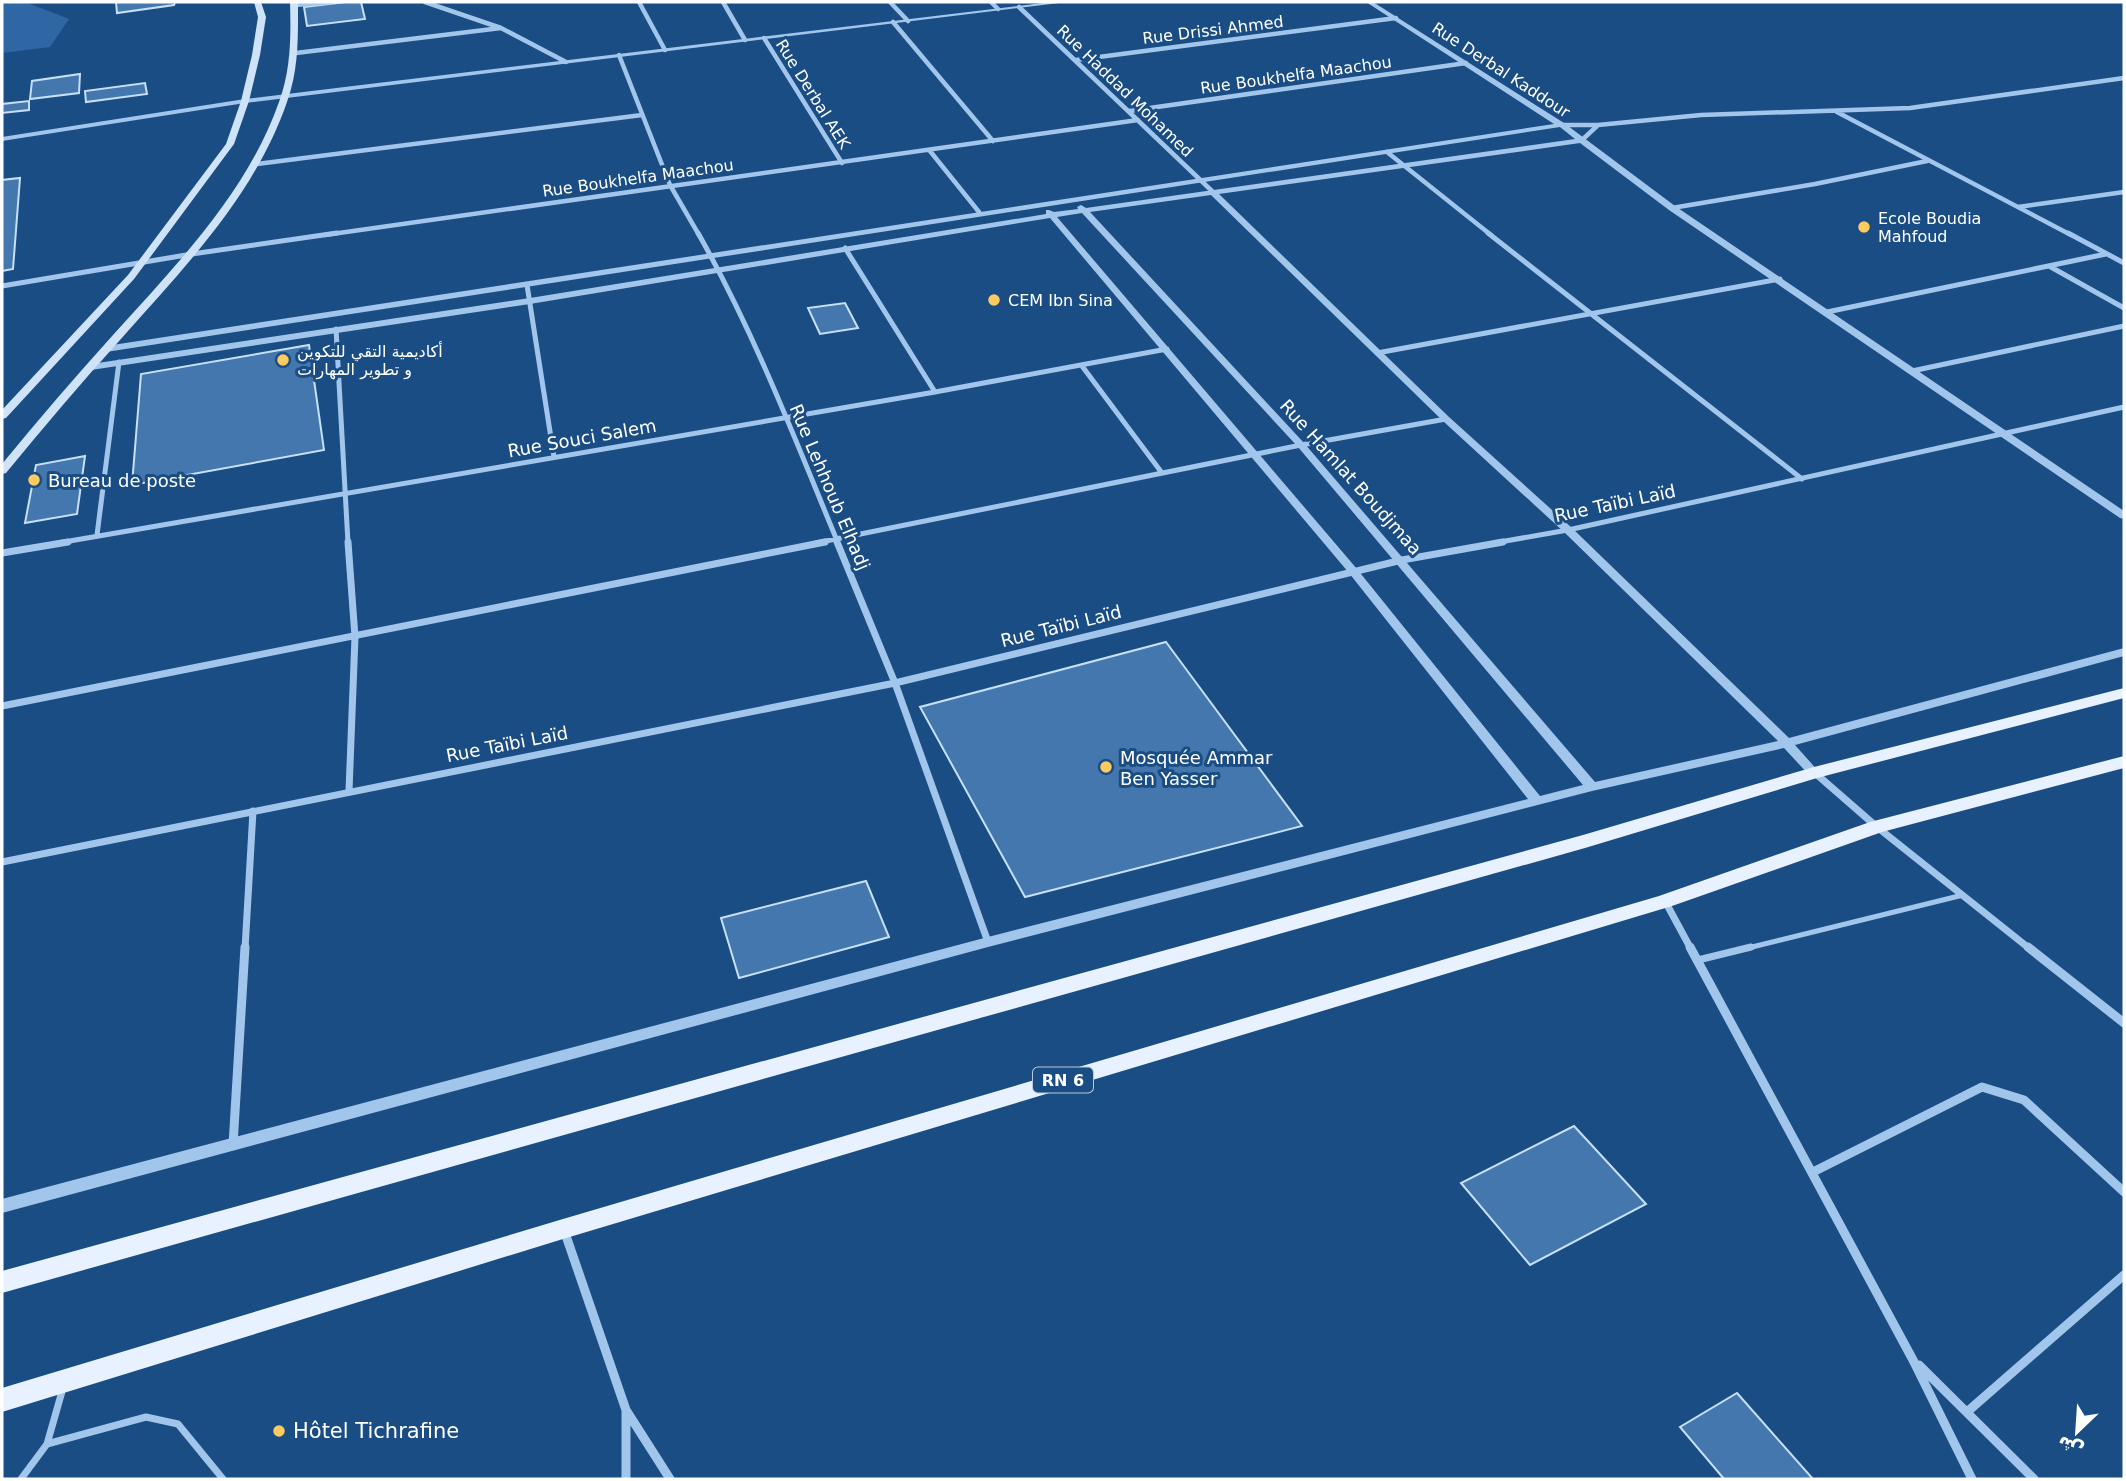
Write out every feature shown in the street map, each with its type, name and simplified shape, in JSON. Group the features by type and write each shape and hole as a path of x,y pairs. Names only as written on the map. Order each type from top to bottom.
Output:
{"main road":[{"path":"2,416 131,277 230,144 245,101 262,17 258,2"},
{"path":"2,471 106,349 192,254 257,164 288,96 296,53 294,4"},
{"path":"2,1282 1572,844 1814,773 2124,693"},
{"name":"RN 6","path":"2,1401 563,1229 1665,901 1877,827 2124,762"}],"street":[{"path":"294,4 331,2"},
{"path":"425,2 501,28 566,62"},
{"path":"639,2 665,50"},
{"path":"723,2 745,40"},
{"path":"890,2 908,20"},
{"path":"991,2 999,9"},
{"path":"2,139 245,101 1064,2"},
{"name":"Rue Derbal Kaddour","path":"1369,2 1561,125 1672,208 2123,513"},
{"name":"Rue Haddad Mohamed","path":"1018,7 1214,193"},
{"name":"Rue Drissi Ahmed","path":"1076,60 1396,18"},
{"path":"894,22 993,141"},
{"path":"296,53 501,28"},
{"name":"Rue Derbal AEK","path":"764,38 842,163"},
{"name":"Rue Lehhoub Elhadj","path":"619,55 670,185 718,269 787,418 837,538 895,682 988,942"},
{"name":"Rue Boukhelfa Maachou","path":"1129,111 1466,63"},
{"path":"106,349 979,212 1561,125 1598,125 1701,115 1910,108 2124,78"},
{"path":"1835,111 2124,263"},
{"path":"257,164 642,115"},
{"name":"Rue Boukhelfa Maachou","path":"2,286 142,261 1138,121"},
{"path":"91,367 530,301 1052,215 1581,140 1598,125"},
{"path":"930,151 979,212"},
{"path":"1387,152 1590,315 1802,479"},
{"path":"1672,208 1815,184 1928,160"},
{"path":"2018,207 2124,192"},
{"path":"1214,193 1446,419 1568,530 1787,743 1814,773 1877,827 2124,1023"},
{"name":"Rue Hamlat Boudjmaa","path":"1074,199 1301,445 1402,560 1592,787"},
{"path":"1041,204 1353,571 1537,802"},
{"path":"845,248 935,392"},
{"path":"1827,312 2106,254"},
{"path":"2048,266 2124,308"},
{"path":"1377,352 1780,279"},
{"path":"527,285 554,457"},
{"path":"1912,371 2124,326"},
{"path":"336,329 344,495 355,637 349,791"},
{"name":"Rue Souci Salem","path":"2,553 787,418 1167,349"},
{"path":"97,535 119,362"},
{"path":"1082,366 1162,473"},
{"name":"Rue Taïbi Laïd","path":"2,862 895,682 1402,560 1568,530 2124,407"},
{"path":"2,706 1301,445 1446,419"},
{"path":"2,1206 988,942 1592,787 1787,743 2124,652"},
{"path":"233,1145 253,811"},
{"path":"1665,901 1913,1360 1972,1479"},
{"path":"1813,1172 1982,1087 2024,1100 2124,1192"},
{"path":"563,1229 626,1410 670,1479"},
{"path":"1967,1412 2124,1275"},
{"path":"1913,1360 2034,1479"},
{"path":"626,1410 626,1479"}],"lane":[{"path":"1698,960 1963,895"},
{"path":"21,1479 47,1444 66,1380"},
{"path":"47,1444 146,1417 178,1424 223,1479"}],"shaded area":[{"path":"2,2 25,2 69,19 50,47 2,53"}],"building":[{"path":"116,2 175,2 174,5 117,13"},
{"path":"361,2 365,19 307,26 304,7"},
{"path":"80,74 79,93 30,99 32,81"},
{"path":"145,83 147,94 86,102 85,91"},
{"path":"29,101 29,110 2,113 2,104"},
{"path":"20,178 13,269 2,271 2,180"},
{"path":"845,303 858,328 820,334 808,308"},
{"path":"309,345 324,450 132,485 141,374"},
{"path":"85,456 77,514 25,523 36,465"},
{"name":"Mosquée Ammar Ben Yasser","path":"1166,642 1302,826 1025,897 920,707"},
{"path":"866,881 889,937 739,978 721,918"},
{"path":"1574,1126 1646,1204 1530,1265 1461,1183"},
{"path":"1737,1393 1813,1479 1724,1479 1680,1427"}],"place":[{"name":"Ecole Boudia Mahfoud","path":"1864,227"},
{"name":"CEM Ibn Sina","path":"994,300"},
{"name":"أكاديمية التقي للتكوين و تطوير المهارات","path":"283,360"},
{"name":"Bureau de poste","path":"34,480"},
{"name":"Mosquée Ammar Ben Yasser","path":"1106,767"},
{"name":"Hôtel Tichrafine","path":"279,1431"}]}
